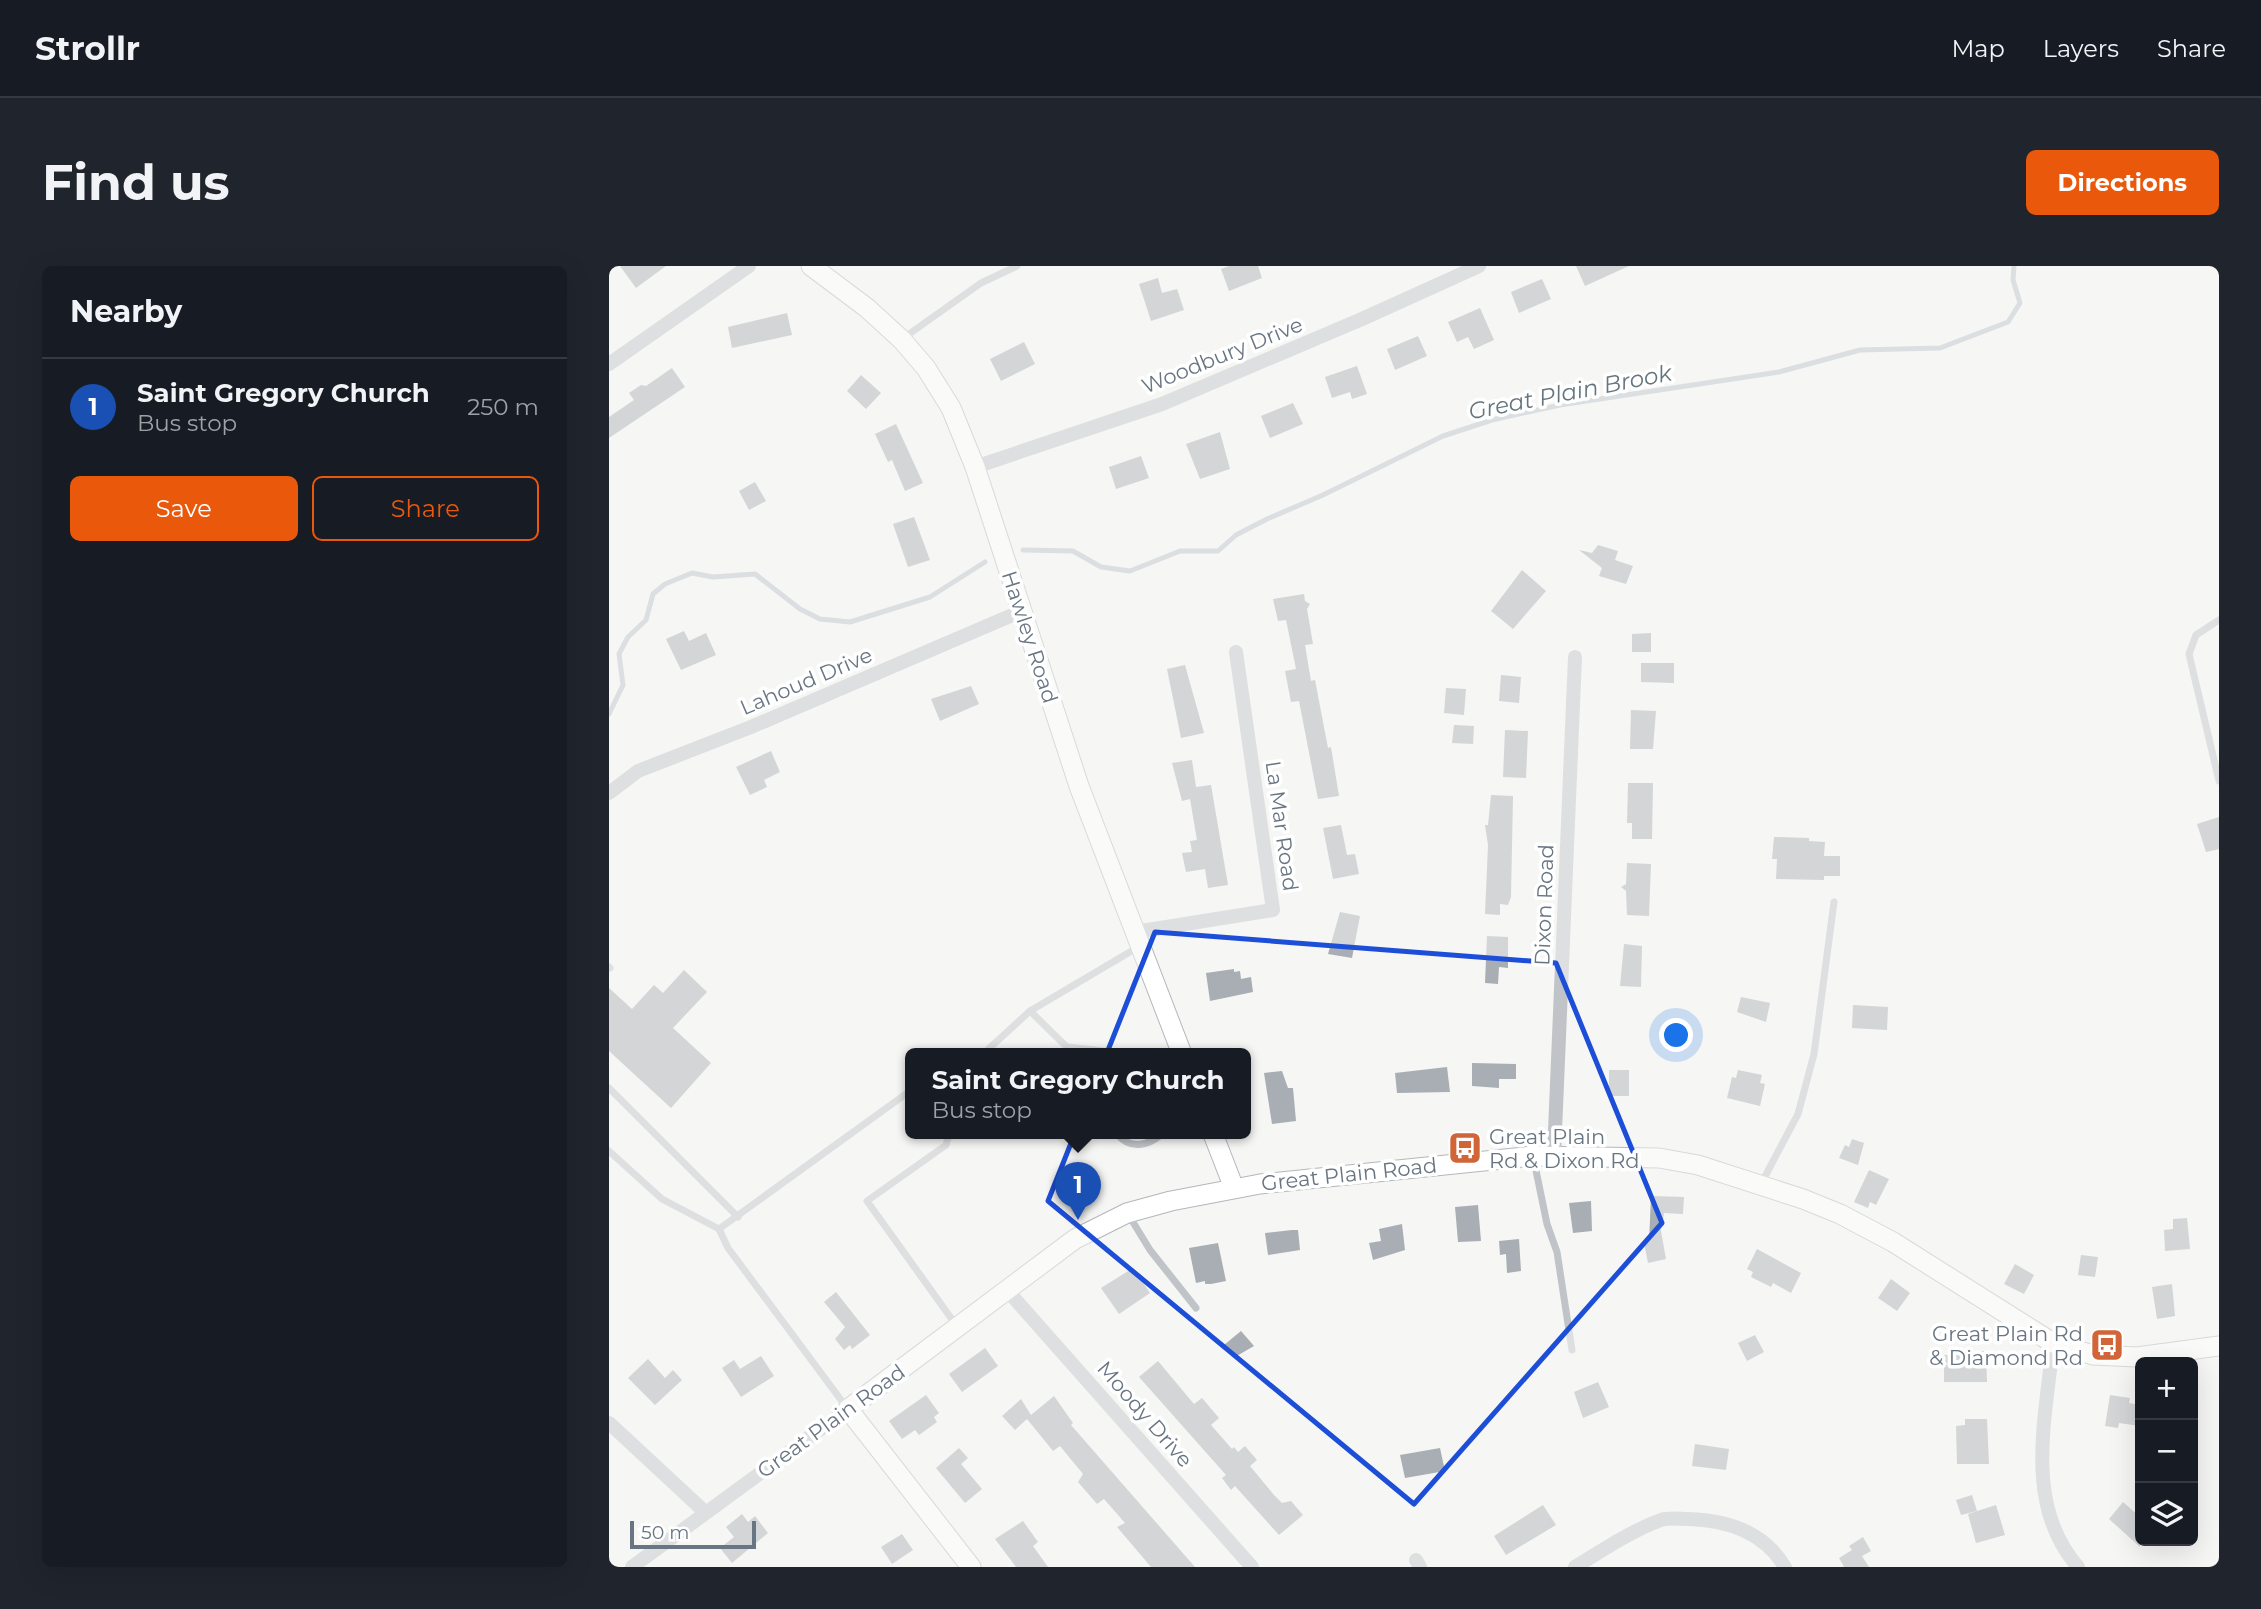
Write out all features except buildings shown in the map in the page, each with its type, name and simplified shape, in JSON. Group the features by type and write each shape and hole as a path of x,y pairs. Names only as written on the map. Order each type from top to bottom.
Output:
{"street":[{"path":"609,364 749,266"},
{"name":"Hawley Road","path":"811,266 867,308 902,340 926,368 951,408 975,467 1079,786 1180,1048"},
{"name":"Woodbury Drive","path":"975,467 1162,404 1362,320 1479,266"},
{"name":"Lahoud Drive","path":"609,793 638,771 751,727 1022,611"},
{"name":"La Mar Road","path":"1138,939 1273,910 1236,652"},
{"name":"Dixon Road","path":"1554,1155 1575,657"},
{"path":"1215,1139 1234,1188"},
{"name":"Great Plain Road","path":"632,1567 1075,1240 1128,1213 1234,1188 1404,1167 1533,1156 1659,1158 1697,1165 1761,1184 1863,1225 2053,1343 2093,1355 2137,1357 2219,1346"},
{"name":"Moody Drive","path":"1006,1289 1252,1567"},
{"path":"2053,1343 2041,1482 2046,1512 2061,1548 2078,1567"},
{"path":"848,1409 971,1567"},
{"path":"609,1423 705,1512"},
{"path":"1575,1567 1636,1531 1665,1519 1711,1520 1742,1528 1775,1551 1785,1567"}],"lane":[{"path":"902,340 981,283 1017,266"},
{"path":"2219,620 2196,635 2189,654 2219,781"},
{"path":"1761,1184 1798,1114 1814,1054 1834,902"},
{"path":"990,1048 1030,1011 1138,939"},
{"path":"1030,1011 1068,1047 1077,1048"},
{"path":"609,1088 737,1217"},
{"path":"719,1229 905,1095"},
{"path":"948,1139 947,1146 867,1201 958,1327"},
{"path":"1121,1139 1138,1145 1151,1144 1156,1139"},
{"path":"609,1151 662,1199 719,1229 728,1248 848,1409"},
{"path":"1533,1156 1547,1224 1557,1252 1572,1350"},
{"path":"1128,1213 1150,1250 1196,1308"}],"highlighted area":[{"path":"1155,932 1556,963 1662,1223 1414,1504 1048,1201"}],"waterway":[{"name":"Great Plain Brook","path":"1023,550 1073,551 1101,567 1130,571 1180,551 1218,551 1236,535 1267,519 1323,495 1443,436 1492,420 1560,405 1779,372 1860,350 1940,348 2008,322 2020,303 2013,280 2014,266"},
{"name":"Great Plain Brook","path":"609,714 623,685 619,654 628,637 646,620 653,594 665,584 692,573 713,577 755,574 800,609 820,619 850,622 930,597 985,562"},
{"path":"2215,1567 2219,1566"}],"place":[{"name":"Great Plain Rd & Dixon Rd","path":"1465,1148"},
{"name":"Saint Gregory Church","path":"1078,1220"},
{"name":"Great Plain Rd & Diamond Rd","path":"2107,1345"}]}
